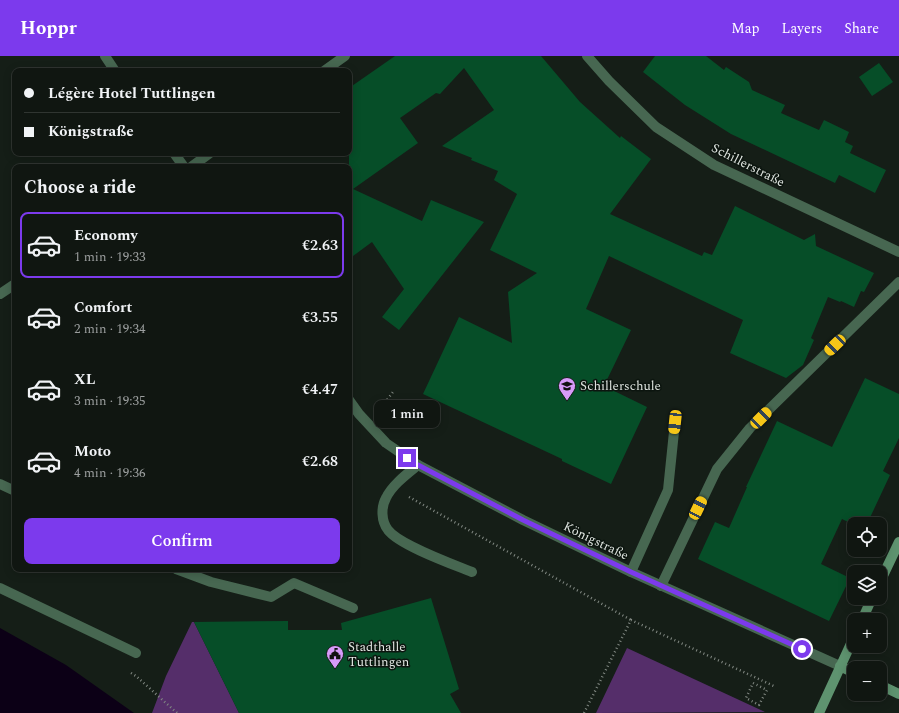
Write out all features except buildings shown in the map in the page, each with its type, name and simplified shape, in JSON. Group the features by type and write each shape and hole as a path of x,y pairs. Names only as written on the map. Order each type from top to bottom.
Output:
{"street":[{"path":"105,56 113,68"},
{"path":"328,68 345,56"},
{"name":"Schillerstraße","path":"587,56 609,81 656,127 714,165 899,252"},
{"path":"195,164 206,156"},
{"path":"661,586 717,469 750,428 899,282"},
{"path":"0,294 12,286"},
{"name":"Königstraße","path":"352,404 386,443 418,465 523,520 631,572 847,670"},
{"path":"631,572 668,490 675,422"},
{"path":"418,465 393,488 386,498 382,513 387,529 400,541 472,572"},
{"path":"0,484 12,490"},
{"path":"887,567 899,542"},
{"path":"184,572 211,582 271,597 294,583 354,608"},
{"path":"0,588 136,653"},
{"path":"819,713 847,652"},
{"path":"887,688 899,694"}],"path":[{"path":"393,488 631,620 776,687"},
{"path":"584,713 631,620"},
{"path":"136,676 177,713"},
{"path":"753,683 767,690 759,705 746,698 753,683"}],"shaded area":[{"path":"192,622 194,622 239,713 152,713 166,676"},
{"path":"0,628 66,665 134,713 0,713"},
{"path":"627,648 765,712 596,713"}],"place":[{"name":"Schillerschule","path":"567,401"},
{"name":"Stadthalle Tuttlingen","path":"335,669"}],"route":[{"path":"407,458 523,520 661,586 802,649"}]}
